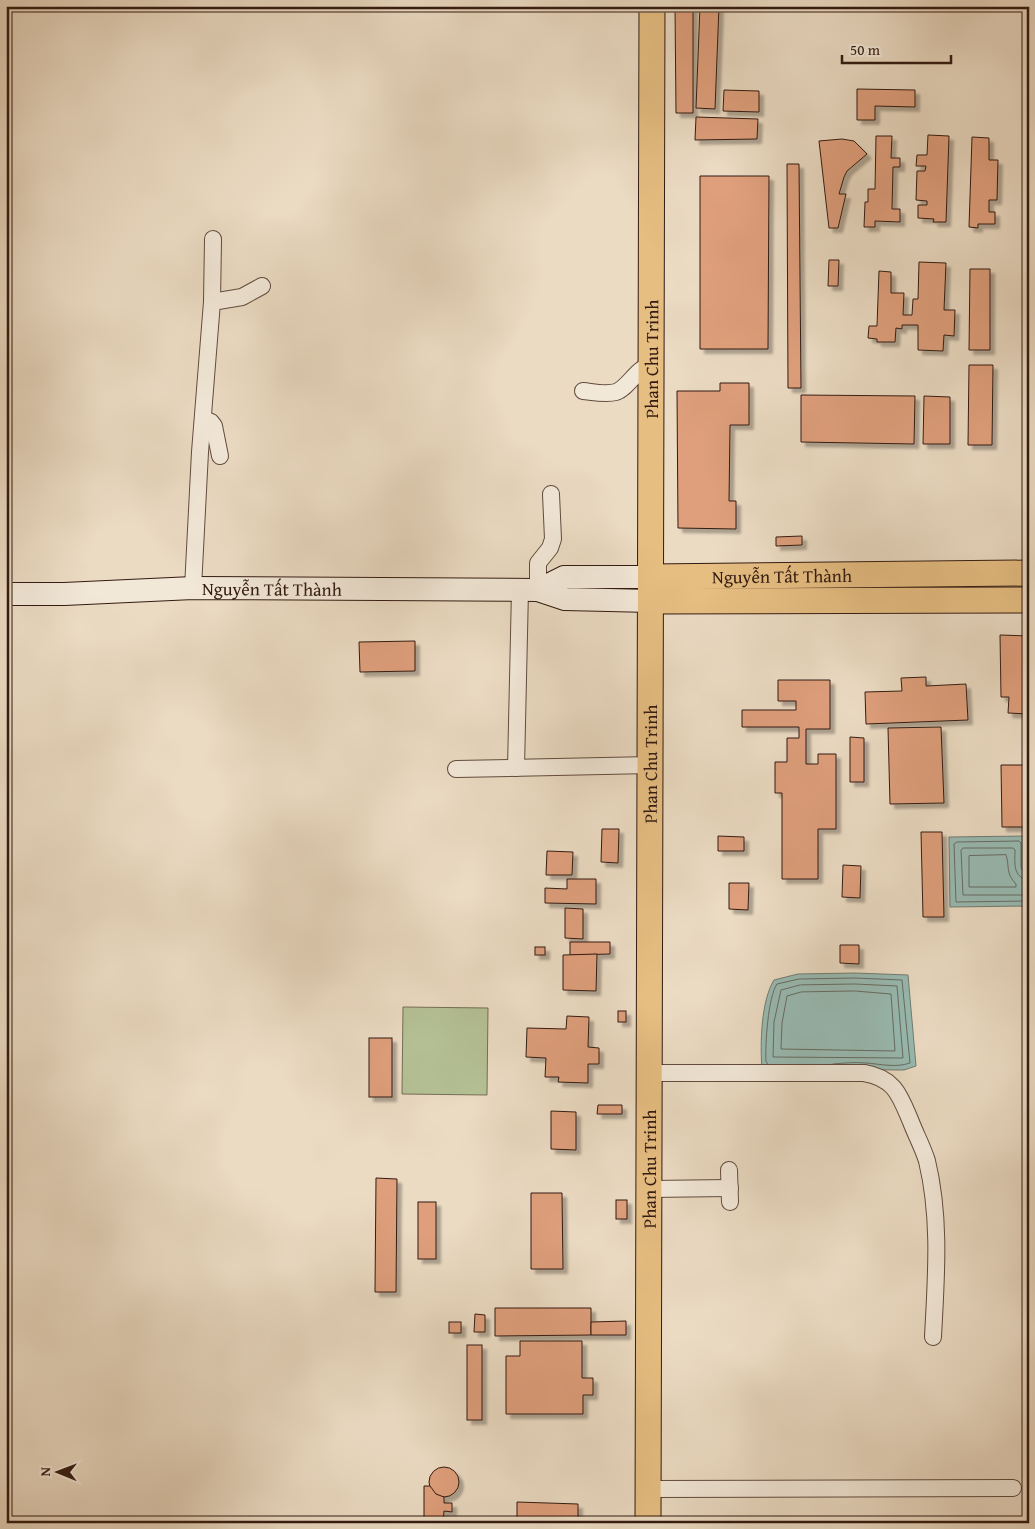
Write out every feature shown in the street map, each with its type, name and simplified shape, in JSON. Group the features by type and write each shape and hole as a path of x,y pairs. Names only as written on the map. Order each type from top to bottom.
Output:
{"main road":[{"name":"Phan Chu Trinh","path":"648,1523 652,6"},
{"path":"997,599 998,574"},
{"name":"Nguyễn Tất Thành","path":"651,589 1029,574"},
{"name":"Nguyễn Tất Thành","path":"6,594 64,594 193,588 529,590 564,577 651,589 831,602 1029,600"}],"street":[{"path":"193,588 212,302 213,239"},
{"path":"212,302 242,297 262,286"},
{"path":"583,391 617,392 642,368 651,364"},
{"path":"203,418 214,426 220,456"},
{"path":"516,768 529,590 538,563 550,548 553,539 551,494"},
{"path":"456,769 651,766"},
{"path":"650,1073 864,1073 877,1075 889,1081 906,1110 915,1131 926,1159 931,1183 937,1251 933,1336"},
{"path":"648,1189 730,1195 729,1170"},
{"path":"649,1489 1013,1488"}],"green space":[{"path":"403,1007 488,1008 487,1095 402,1094"}],"water":[{"path":"1026,836 1027,906 950,907 949,837"},
{"path":"855,973 908,975 916,1066 904,1070 762,1069 761,1035 764,1011 766,999 774,980 798,974"}],"building":[{"path":"675,6 693,6 693,113 676,113"},
{"path":"700,6 719,6 715,109 696,108"},
{"path":"857,89 915,90 915,107 875,106 875,120 857,120"},
{"path":"724,90 759,91 759,112 723,111"},
{"path":"696,117 758,119 757,139 695,140"},
{"path":"928,135 949,136 946,222 933,222 934,219 918,218 918,205 927,205 927,201 916,200 917,171 925,171 926,166 916,166 917,155 927,155"},
{"path":"876,136 892,136 891,158 900,158 900,167 893,167 892,209 900,209 900,222 875,221 875,227 864,227 865,202 868,202 868,189 875,189"},
{"path":"972,137 989,138 989,160 998,160 997,200 989,200 989,212 995,212 995,224 978,224 978,228 969,227"},
{"path":"842,139 854,141 867,154 847,171 839,194 846,194 838,228 829,228 819,141"},
{"path":"787,164 799,164 801,388 788,388"},
{"path":"700,176 769,176 768,349 700,349"},
{"path":"829,260 839,260 838,286 828,286"},
{"path":"919,262 946,263 944,310 955,310 954,336 944,335 943,351 918,350 918,325 902,325 902,329 896,328 895,342 877,342 877,339 868,338 869,326 877,326 879,271 891,272 891,293 904,293 903,315 912,315 913,299 918,299"},
{"path":"970,269 990,269 990,350 969,350"},
{"path":"969,365 993,365 992,445 968,445"},
{"path":"720,383 749,383 749,425 730,425 729,501 736,501 736,529 678,528 677,391 720,391"},
{"path":"801,395 915,396 914,444 801,442"},
{"path":"924,396 950,397 950,444 923,444"},
{"path":"802,536 802,545 776,546 776,537"},
{"path":"1000,635 1029,636 1029,714 1008,713 1009,697 1001,697"},
{"path":"415,641 415,671 360,672 359,642"},
{"path":"926,677 926,686 966,684 968,720 866,724 865,692 902,691 901,678"},
{"path":"778,680 830,680 830,729 806,729 806,764 818,764 818,754 836,754 836,829 818,829 818,879 782,879 782,793 775,793 775,762 787,762 787,738 799,738 799,727 742,727 742,710 796,710 796,701 778,701"},
{"path":"941,727 944,803 890,804 888,728"},
{"path":"850,737 864,738 864,782 850,782"},
{"path":"1001,765 1028,765 1028,827 1002,827"},
{"path":"602,829 619,829 618,863 601,862"},
{"path":"921,832 942,832 944,917 923,917"},
{"path":"718,836 744,837 744,851 718,851"},
{"path":"547,851 573,852 572,875 546,875"},
{"path":"843,865 861,866 860,898 842,897"},
{"path":"567,879 596,879 596,904 545,903 545,888 567,889"},
{"path":"729,883 749,883 748,910 729,909"},
{"path":"565,908 583,909 583,939 565,938"},
{"path":"570,942 610,942 610,954 570,955"},
{"path":"840,945 859,945 859,964 840,963"},
{"path":"535,947 545,947 545,955 535,955"},
{"path":"597,954 596,991 563,990 563,955"},
{"path":"618,1011 626,1011 626,1022 618,1022"},
{"path":"567,1016 589,1017 588,1047 599,1048 599,1064 588,1064 588,1083 558,1082 559,1077 545,1077 546,1058 526,1057 527,1028 566,1029"},
{"path":"369,1038 392,1038 392,1097 369,1097"},
{"path":"598,1105 622,1105 622,1114 597,1114"},
{"path":"551,1111 576,1112 576,1150 551,1149"},
{"path":"376,1178 397,1179 396,1292 375,1292"},
{"path":"531,1193 562,1193 563,1269 531,1269"},
{"path":"616,1200 627,1200 627,1219 616,1219"},
{"path":"418,1202 436,1202 436,1259 418,1259"},
{"path":"495,1308 591,1308 591,1335 495,1336"},
{"path":"475,1314 485,1315 485,1332 474,1332"},
{"path":"626,1321 626,1335 591,1335 591,1322"},
{"path":"449,1322 461,1322 461,1333 449,1333"},
{"path":"520,1341 582,1341 582,1378 593,1378 593,1395 583,1395 583,1414 506,1414 506,1356 520,1356"},
{"path":"467,1345 482,1345 482,1420 467,1420"},
{"path":"444,1467 455,1471 459,1482 455,1493 444,1497 433,1493 429,1482 433,1471"},
{"path":"424,1486 430,1486 436,1494 444,1497 444,1503 452,1503 452,1512 444,1511 443,1523 424,1523"},
{"path":"517,1502 578,1504 578,1523 517,1523"}]}
